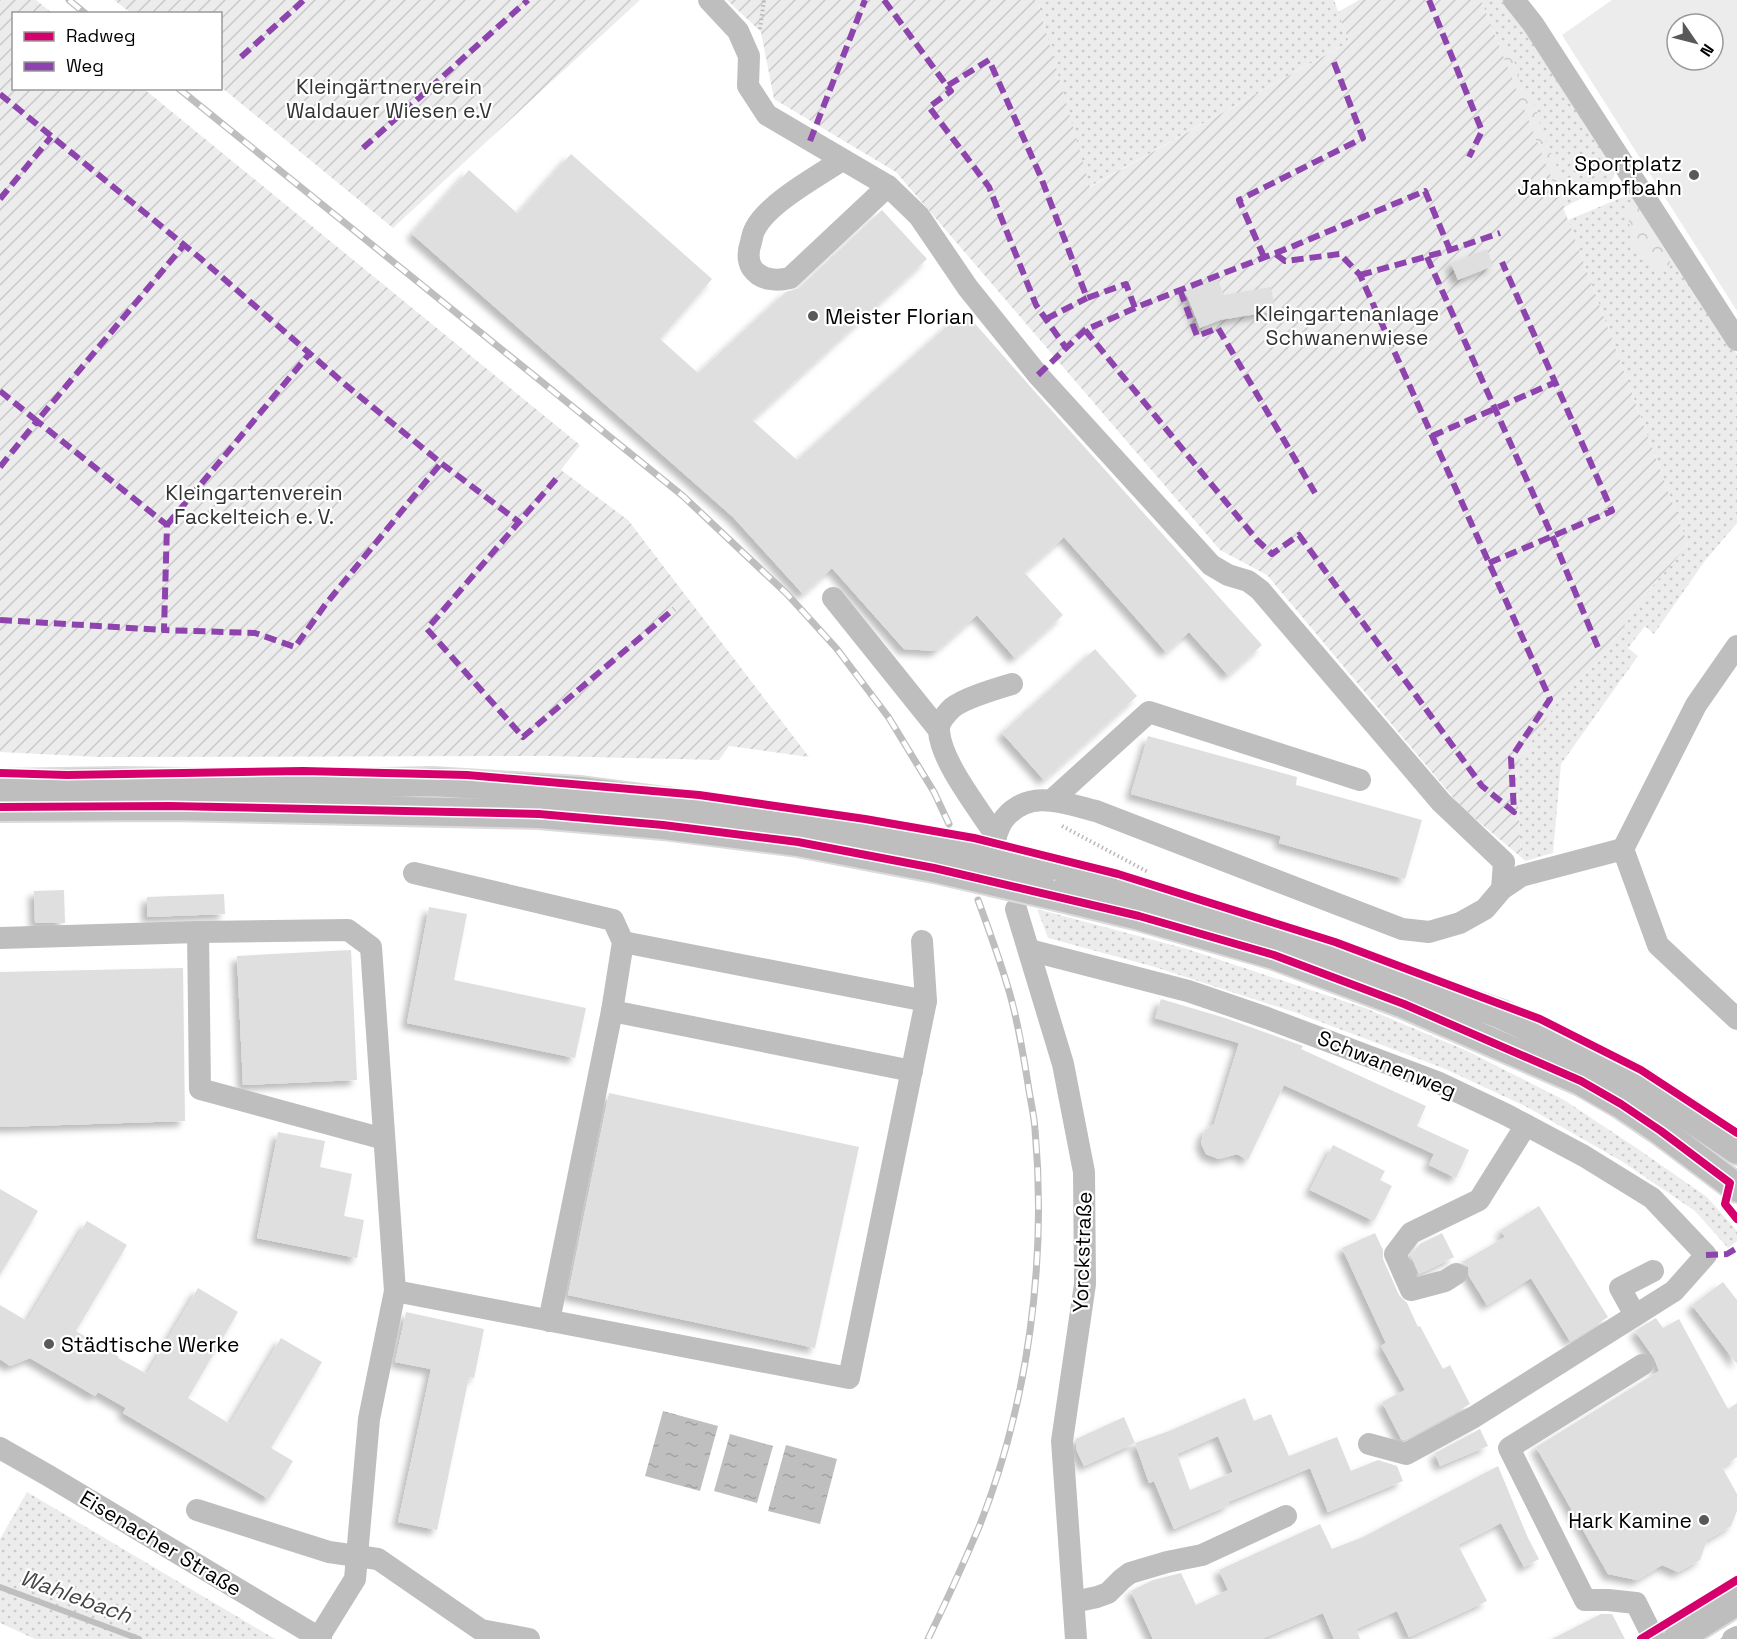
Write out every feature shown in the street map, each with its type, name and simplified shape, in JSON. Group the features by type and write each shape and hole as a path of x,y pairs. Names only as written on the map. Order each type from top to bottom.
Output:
{"main road":[{"path":"0,784 122,782 296,785 432,782 581,791 835,827 930,857 1047,884 1169,903 1259,930 1500,1014 1592,1058 1677,1109 1737,1150"},
{"path":"0,807 170,806 540,814 663,825 930,857"},
{"path":"1047,884 1139,916 1274,956 1404,1004 1581,1081 1661,1131 1737,1188"},
{"path":"1677,1639 1737,1601"}],"street":[{"path":"709,0 738,32 748,56 748,86 767,115 888,186 919,216 968,288 1038,375 1212,565 1228,575 1248,581 1260,590 1441,802 1504,862 1502,889"},
{"path":"1514,0 1539,34 1737,340"},
{"path":"842,159 792,193 768,213 756,228 749,248 749,263 756,273 768,279 790,278 888,186"},
{"path":"833,598 939,730 946,759 996,836 1004,819 1021,804 1037,799 1052,800 1095,811 1402,928 1429,932 1460,923 1485,909 1502,889 1521,876 1623,849"},
{"path":"1737,646 1696,705 1623,849 1658,945 1737,1019"},
{"path":"939,730 943,719 954,707 986,692 1012,684"},
{"path":"1052,800 1149,712 1360,780"},
{"path":"414,873 613,920 623,942 612,1011 549,1321"},
{"name":"Yorckstraße","path":"1017,909 1063,1064 1084,1172 1085,1284 1062,1441 1076,1639"},
{"path":"0,938 348,930 370,947 395,1291 369,1419 356,1579 320,1638"},
{"path":"198,932 200,1089 384,1139"},
{"path":"395,1291 849,1378 926,1001 922,941"},
{"path":"623,942 926,1001"},
{"name":"Schwanenweg","path":"1029,950 1188,990 1267,1018 1437,1082 1584,1156 1652,1198 1706,1255 1674,1290 1635,1315"},
{"path":"612,1011 912,1071"},
{"path":"1456,1274 1445,1281 1411,1290 1395,1254 1411,1233 1479,1200 1526,1125"},
{"path":"1369,1444 1406,1454 1474,1417 1635,1315 1620,1288 1653,1271"},
{"path":"1642,1365 1509,1448 1585,1600 1636,1603 1654,1639"},
{"name":"Eisenacher Straße","path":"0,1448 320,1638"},
{"path":"197,1509 329,1552 378,1559 481,1630 529,1639"},
{"path":"1074,1602 1108,1593 1130,1573 1202,1555 1286,1516"}],"path":[{"path":"1021,804 1154,875"}],"green space":[{"name":"Kleingartenverein Fackelteich e. V.","path":"0,0 36,0 51,12 12,12 12,90 145,90 580,445 561,470 628,520 809,757 729,746 719,760 547,756 99,757 0,752"},
{"name":"Kleingärtnerverein Waldauer Wiesen e.V","path":"114,0 640,0 393,228 222,88 222,12 130,12"},
{"name":"Kleingartenanlage Schwanenwiese","path":"727,0 1035,0 1039,7 1090,187 1349,42 1338,12 1359,0 1481,0 1568,220 1688,545 1644,596 1606,653 1555,705 1516,766 1521,857 1461,807 1267,575 1220,550 896,172 774,99 761,32"},
{"path":"1035,0 1334,0 1349,42 1089,187 1039,7"},
{"path":"1481,0 1507,0 1616,170 1608,184 1563,208"},
{"name":"Sportplatz Jahnkampfbahn","path":"1612,0 1737,0 1737,311 1562,35"},
{"path":"1503,49 1510,51 1521,85 1530,96 1536,109 1542,131 1563,177 1557,201 1498,55"},
{"path":"1623,197 1633,197 1737,354 1737,523 1704,562 1654,634 1645,626 1628,648 1638,656 1561,764 1553,853 1525,861 1521,857 1516,766 1553,707 1606,653 1644,596 1688,545 1568,220"},
{"path":"1626,203 1639,205 1651,228 1669,250 1670,264 1661,270 1645,261 1634,248 1625,208"},
{"path":"1037,909 1187,949 1365,1008 1465,1050 1564,1100 1707,1197 1737,1231 1737,1241 1728,1248 1695,1211 1623,1162 1527,1107 1443,1068 1297,1013 1155,967 1048,938"},
{"path":"27,1492 275,1639 35,1639 0,1623 0,1539"}],"water":[{"path":"663,1411 718,1426 700,1491 645,1476"},
{"path":"730,1434 773,1446 757,1503 714,1491"},
{"path":"786,1445 837,1459 820,1524 768,1511"}],"building":[{"path":"571,154 712,279 660,339 698,373 786,292 799,288 882,210 927,259 752,420 797,460 964,311 1262,645 1228,675 1189,632 1166,652 1064,537 1024,572 1063,615 1015,658 977,615 936,651 904,649 832,568 803,594 733,517 412,234 469,170 518,214"},
{"path":"1487,249 1493,266 1458,280 1451,263"},
{"path":"1217,278 1224,295 1271,287 1275,311 1220,320 1200,328 1185,291"},
{"path":"1095,649 1137,696 1044,780 1002,733"},
{"path":"1148,736 1297,777 1296,785 1422,820 1405,879 1279,843 1281,836 1131,794"},
{"path":"64,890 65,923 35,923 34,891"},
{"path":"224,894 225,914 147,917 147,897"},
{"path":"429,907 467,914 454,980 586,1008 575,1058 407,1023"},
{"path":"351,950 357,1080 243,1085 237,956"},
{"path":"183,968 185,1121 0,1127 0,972"},
{"path":"1161,999 1225,1018 1303,1046 1301,1049 1426,1106 1417,1126 1469,1150 1456,1178 1429,1165 1434,1154 1284,1085 1248,1160 1237,1154 1219,1159 1206,1154 1201,1143 1204,1131 1214,1124 1239,1043 1155,1018"},
{"path":"609,1093 859,1147 815,1348 568,1295"},
{"path":"278,1132 325,1141 320,1167 352,1174 344,1216 364,1220 357,1258 257,1238"},
{"path":"1333,1145 1385,1171 1380,1180 1392,1186 1374,1221 1310,1190"},
{"path":"0,1189 38,1211 0,1275"},
{"path":"1539,1206 1608,1317 1570,1341 1531,1278 1487,1305 1469,1276 1468,1267 1462,1262 1505,1237 1501,1230"},
{"path":"87,1221 127,1245 76,1331 118,1358 147,1374 198,1288 238,1312 188,1398 230,1424 281,1338 322,1362 271,1448 293,1461 269,1499 123,1413 126,1408 98,1392 95,1396 30,1358 10,1366 0,1359 0,1305 27,1321"},
{"path":"1375,1233 1383,1250 1383,1259 1399,1295 1407,1303 1418,1327 1420,1326 1443,1369 1450,1365 1470,1404 1404,1440 1401,1439 1382,1402 1405,1390 1381,1346 1386,1343 1342,1248"},
{"path":"1442,1233 1454,1257 1419,1274 1411,1256 1420,1244"},
{"path":"1723,1282 1737,1300 1737,1364 1692,1305"},
{"path":"406,1312 484,1329 474,1378 469,1377 437,1530 398,1522 431,1369 395,1362"},
{"path":"1656,1318 1663,1328 1679,1319 1728,1409 1737,1403 1737,1457 1722,1467 1737,1494 1737,1511 1731,1526 1707,1540 1700,1560 1678,1572 1662,1565 1637,1580 1608,1574 1536,1447 1659,1371 1654,1358 1635,1331"},
{"path":"1245,1398 1254,1421 1271,1414 1289,1456 1337,1437 1351,1471 1378,1460 1397,1466 1403,1481 1328,1512 1310,1468 1228,1502 1229,1505 1174,1529 1154,1481 1149,1483 1135,1443","holes":["1218,1436 1233,1472 1190,1490 1177,1454"]},
{"path":"1124,1417 1135,1443 1084,1466 1076,1449 1076,1439"},
{"path":"1480,1429 1488,1446 1440,1466 1435,1453"},
{"path":"1498,1466 1539,1559 1524,1567 1501,1523 1458,1545 1487,1601 1409,1637 1397,1611 1356,1629 1360,1639 1334,1639 1323,1613 1261,1639 1153,1639 1131,1591 1153,1580 1181,1573 1196,1605 1228,1590 1219,1570 1320,1524 1332,1549 1363,1537"},
{"path":"1601,1614 1612,1614 1625,1639 1552,1639"}],"waterway":[{"name":"Wahlebach","path":"0,1587 139,1639"}],"tram line":[{"path":"1721,1639 1737,1631"}],"railway":[{"path":"69,0 84,12"},
{"path":"180,90 683,496 787,594 837,649 889,718 934,792 949,824"},
{"path":"928,1639 979,1527 996,1480 1021,1382 1030,1332 1035,1281 1038,1179 1034,1118 1012,1002 978,900"}],"marked path":[{"path":"241,57 304,0"},
{"path":"363,148 528,0"},
{"path":"810,141 865,0"},
{"path":"884,0 947,86 989,60 1040,175 1087,298 1126,284 1135,308"},
{"path":"1429,0 1482,131 1469,157"},
{"path":"1264,257 1239,200 1363,138 1333,60"},
{"path":"947,86 951,91 929,107 989,187 1036,305 1066,348"},
{"path":"0,94 200,258 347,386 441,463 519,522"},
{"path":"0,199 51,137"},
{"path":"1038,375 1085,330 1425,191 1450,250"},
{"path":"1360,275 1450,250 1500,233"},
{"path":"0,391 37,421 184,245"},
{"path":"1085,330 1257,540 1272,554 1299,535 1482,786 1514,812 1511,758 1550,699 1360,275 1340,254 1285,261 1274,253"},
{"path":"1427,257 1552,536 1599,650"},
{"path":"1489,563 1612,511 1502,262"},
{"path":"1180,290 1197,336 1218,328 1315,493"},
{"path":"1046,319 1087,298"},
{"path":"167,525 310,353"},
{"path":"1432,436 1556,382"},
{"path":"0,467 37,421 167,525 164,630 255,633 295,647 325,605 441,463"},
{"path":"556,479 427,629 523,737 674,609"},
{"path":"0,620 164,630"},
{"path":"1706,1255 1727,1254 1737,1248"}],"cycle path":[{"path":"0,773 67,775 303,771 467,775 699,795 865,819 974,838 1118,874 1335,942 1540,1019 1641,1070 1737,1133"},
{"path":"0,807 170,806 539,814 663,825 798,842 934,868 1139,916 1274,955 1404,1004 1581,1081 1661,1131 1730,1183 1725,1204 1737,1219"},
{"path":"1641,1639 1737,1580"}],"place":[{"name":"Sportplatz Jahnkampfbahn","path":"1694,175"},
{"name":"Meister Florian","path":"813,316"},
{"name":"Städtische Werke","path":"49,1344"},
{"name":"Hark Kamine","path":"1704,1520"}]}
